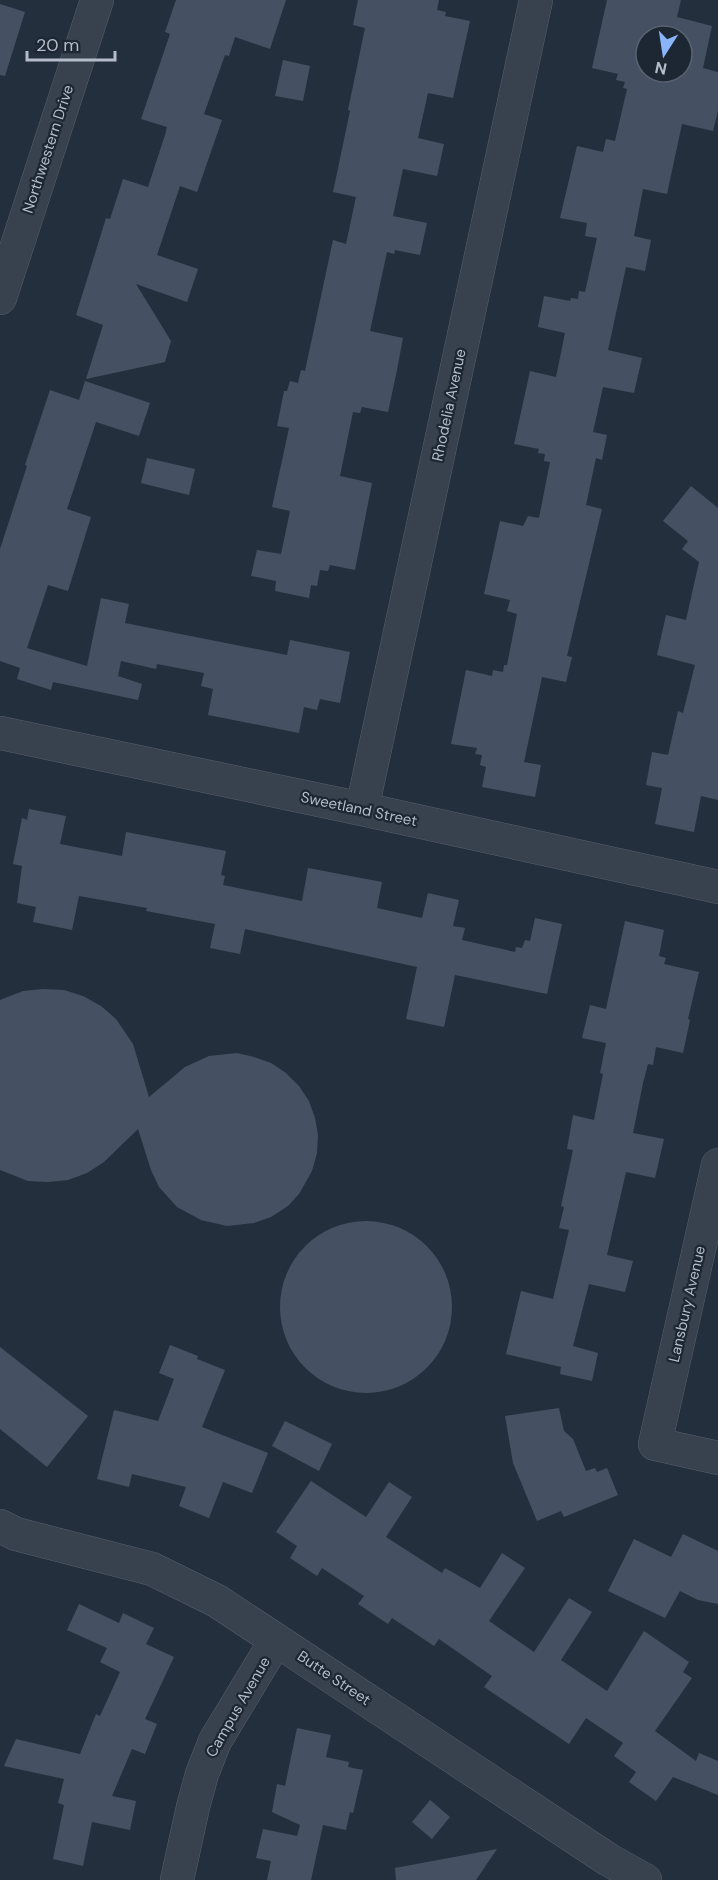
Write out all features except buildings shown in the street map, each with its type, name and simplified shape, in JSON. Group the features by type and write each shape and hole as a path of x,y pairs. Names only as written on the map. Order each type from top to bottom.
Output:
{"street":[{"name":"Northwestern Drive","path":"0,298 97,0"},
{"name":"Rhodelia Avenue","path":"362,809 536,0"},
{"name":"Sweetland Street","path":"0,733 718,887"},
{"name":"Lansbury Avenue","path":"718,1165 656,1444 718,1458"},
{"name":"Butte Street","path":"0,1526 16,1534 152,1569 217,1601 603,1870 645,1880"},
{"name":"Campus Avenue","path":"177,1880 202,1774 215,1741 276,1640"}]}
